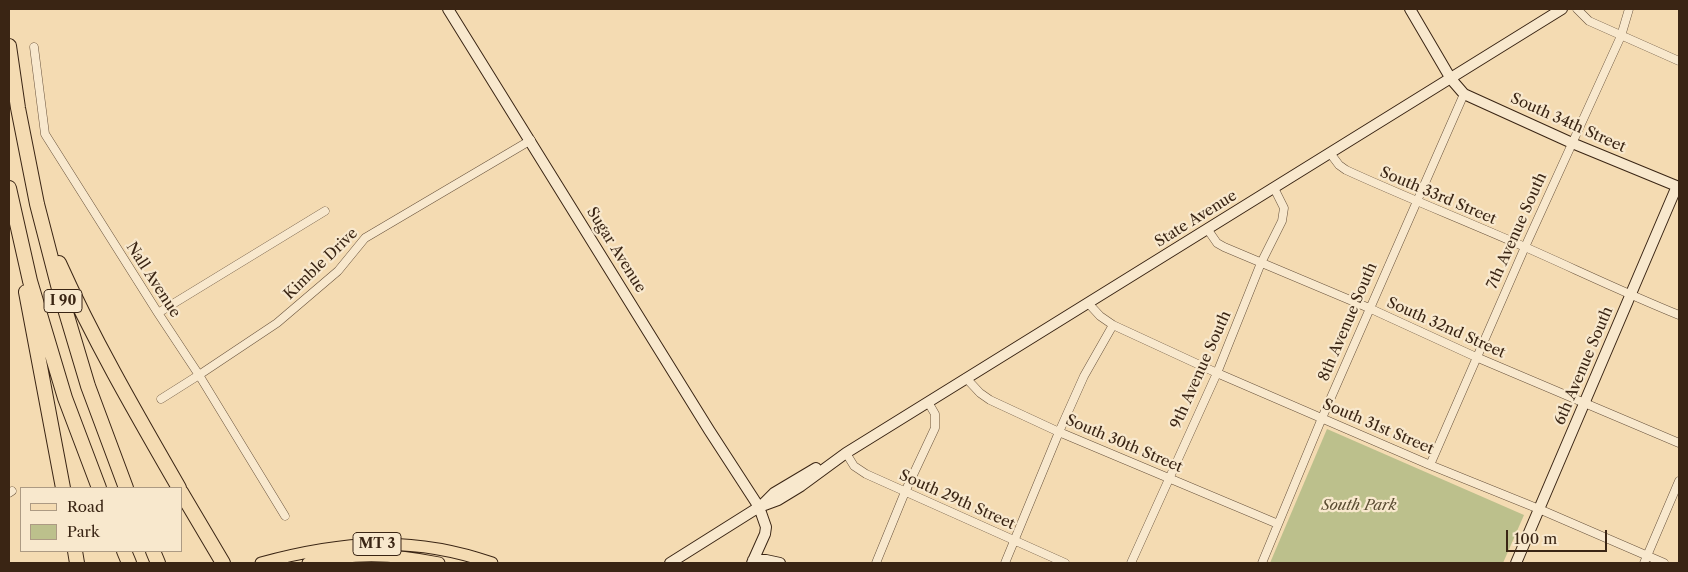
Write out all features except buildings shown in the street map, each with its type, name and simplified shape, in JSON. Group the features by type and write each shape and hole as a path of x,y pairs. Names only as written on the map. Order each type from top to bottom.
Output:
{"highway":[{"name":"I 90","path":"9,46 18,108 37,204 59,289 88,386 126,487"},
{"path":"18,108 58,261 77,303 107,360 178,487"},
{"name":"I 90","path":"9,188 22,249 65,398 99,487"},
{"path":"22,249 22,270 26,298 63,487"},
{"path":"182,494 222,563"}],"main road":[{"name":"Sugar Avenue","path":"448,9 531,140 709,430 759,507 766,524 765,534 752,562"},
{"name":"South 34th Street","path":"1410,9 1451,79 1464,94 1572,142 1678,185"},
{"name":"State Avenue","path":"670,563 759,507 769,497 797,479 846,453 1089,304 1562,9"},
{"name":"6th Avenue South","path":"1516,563 1678,185"},
{"path":"761,542 768,554 780,563"},
{"name":"MT 3","path":"261,563 320,549 388,543 447,550 492,563"},
{"name":"MT 3","path":"308,563 368,556 439,563"},
{"path":"752,562 761,559 780,563"}],"street":[{"path":"1577,9 1589,21 1679,62"},
{"name":"7th Avenue South","path":"1430,465 1476,357 1621,36 1629,9"},
{"name":"Nall Avenue","path":"34,46 45,134 199,375 285,516"},
{"name":"8th Avenue South","path":"1262,563 1369,308 1464,94"},
{"name":"Kimble Drive","path":"161,399 277,323 338,271 365,238 531,140"},
{"name":"South 33rd Street","path":"1330,153 1339,165 1346,170 1416,202 1525,247 1630,296 1679,315"},
{"name":"9th Avenue South","path":"1131,563 1217,372 1262,263 1282,221 1284,208 1274,188"},
{"path":"158,313 325,211"},
{"name":"South 32nd Street","path":"1208,230 1217,243 1369,308 1584,404 1679,443"},
{"name":"South 31st Street","path":"1089,304 1112,325 1430,465 1540,509 1645,560 1664,563"},
{"path":"1004,563 1084,376 1112,325"},
{"name":"South 30th Street","path":"966,378 980,393 990,400 1059,432 1278,524"},
{"path":"876,563 935,428 935,414 928,402"},
{"name":"South 29th Street","path":"846,453 860,471 1064,563"},
{"path":"1645,560 1679,481"}],"green space":[{"name":"South Park","path":"1327,429 1524,515 1503,563 1270,563"}]}
